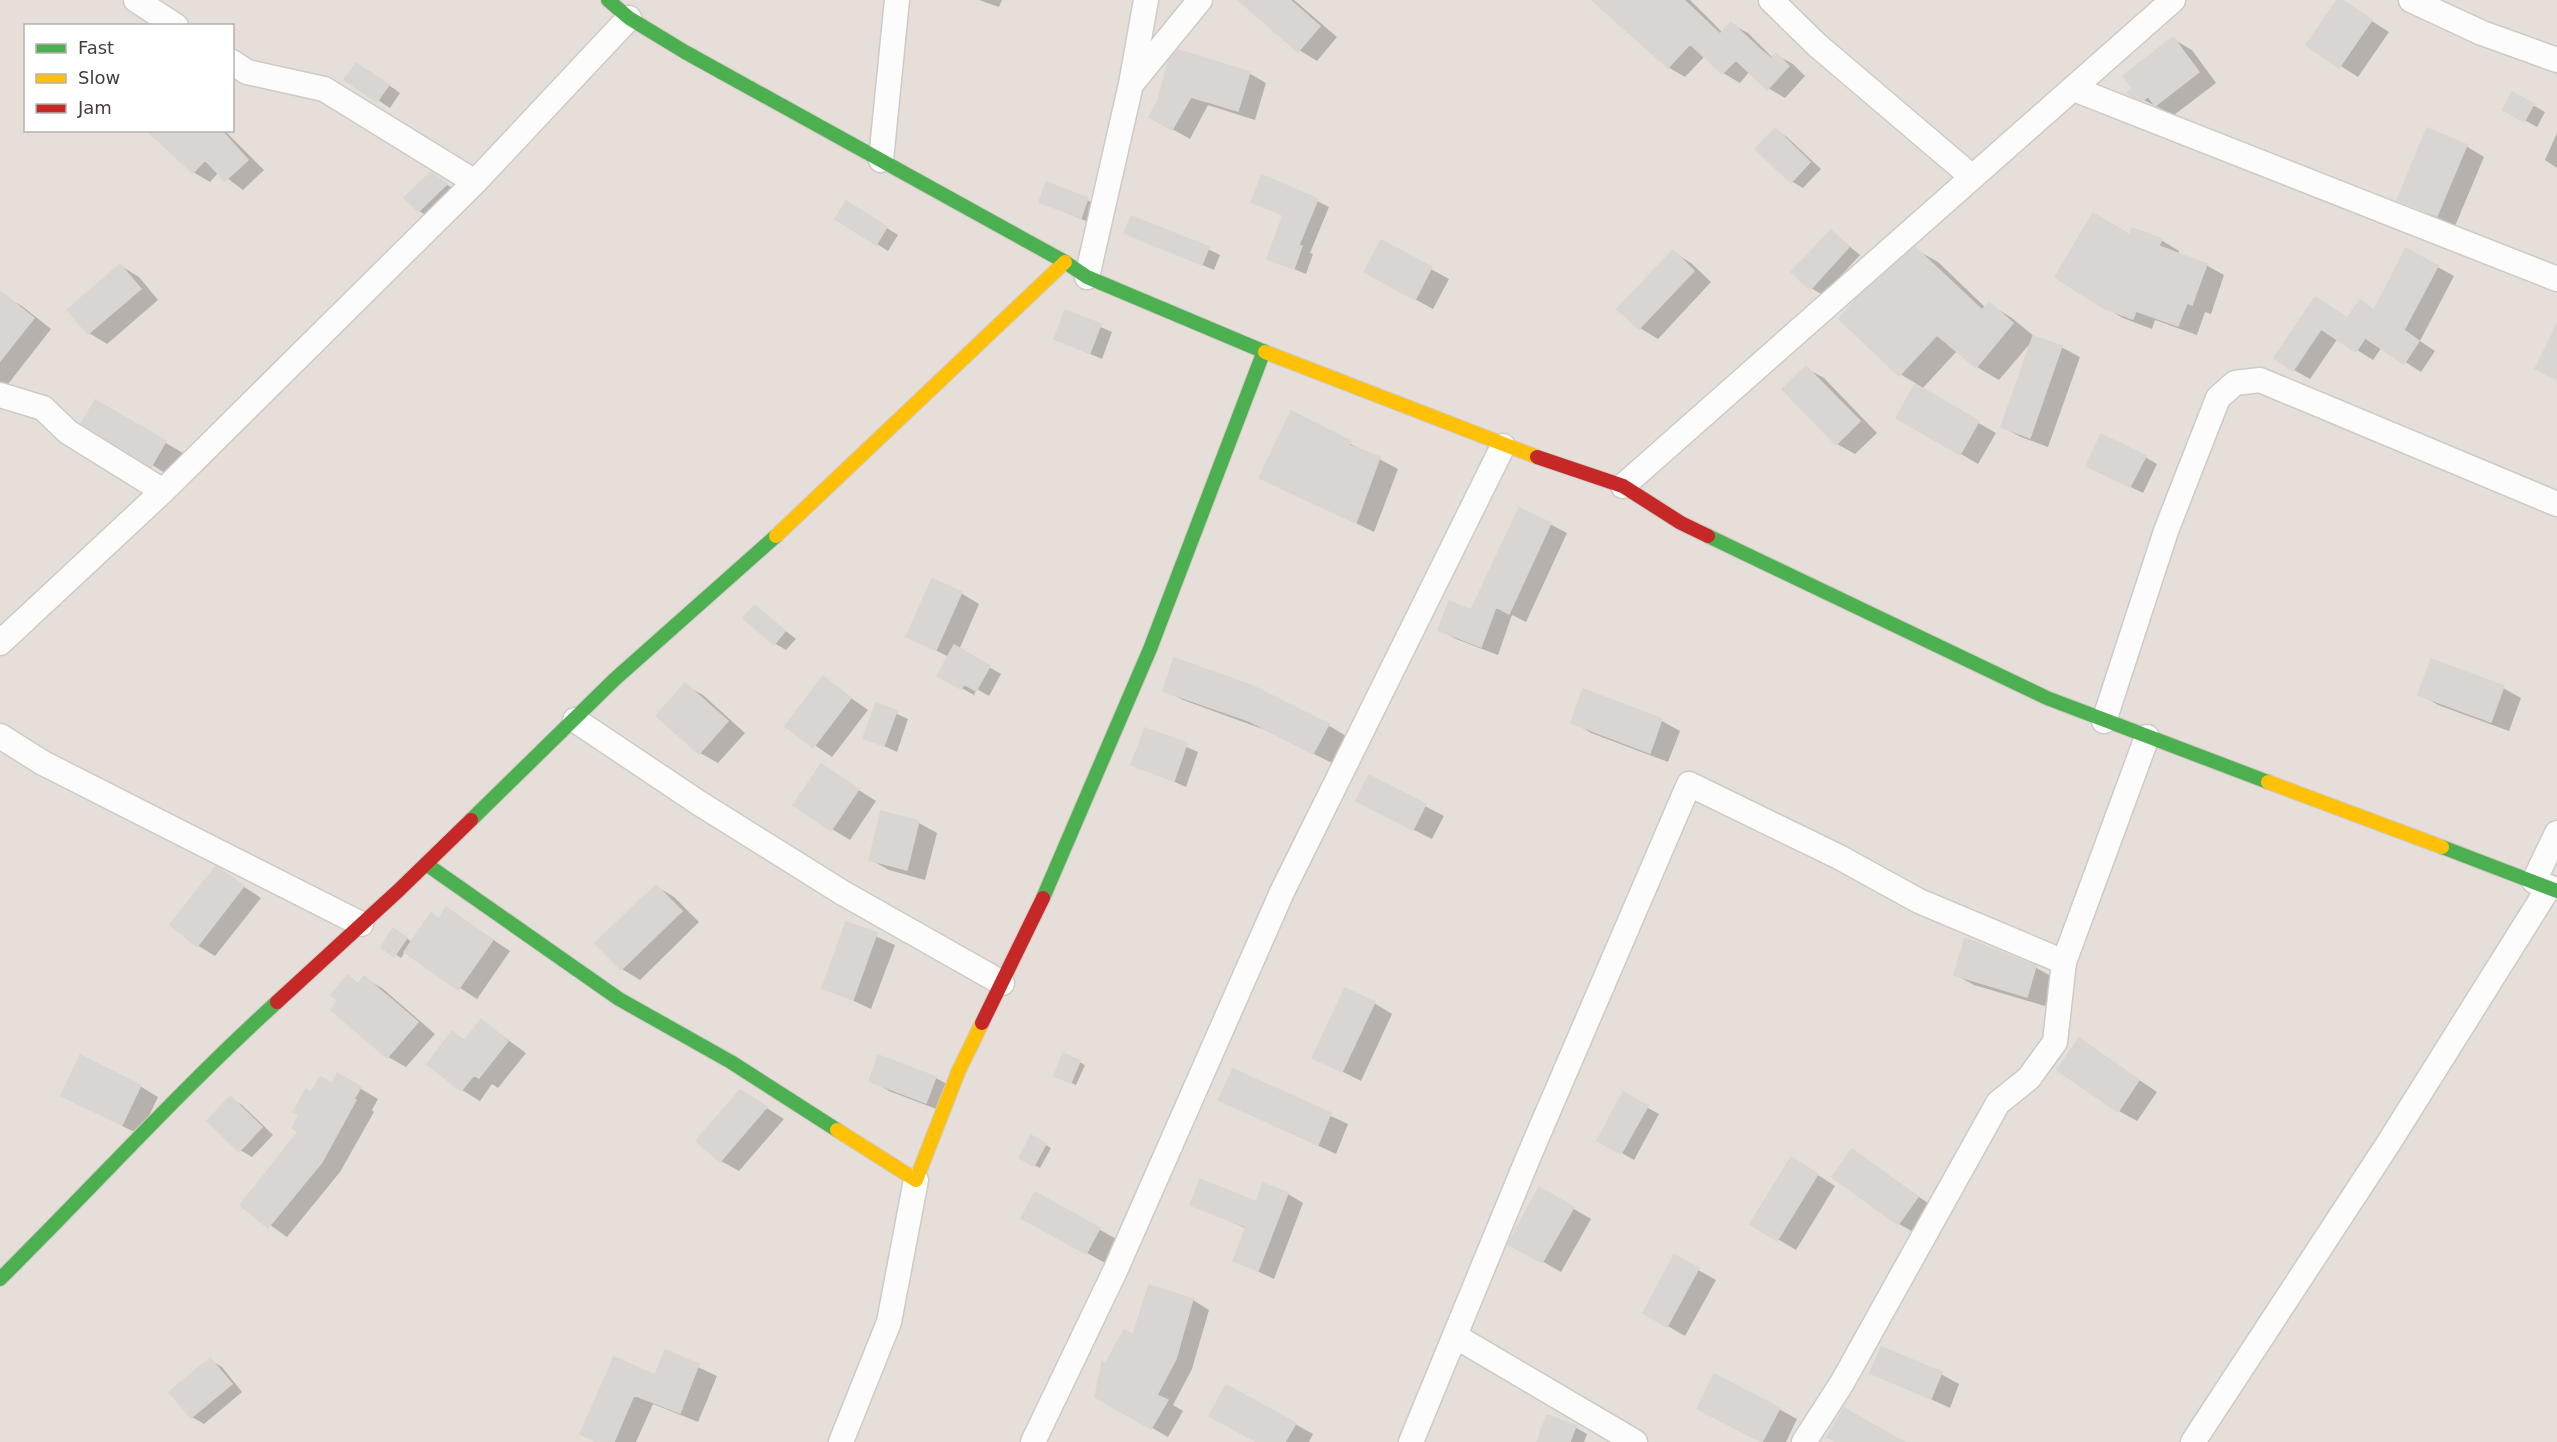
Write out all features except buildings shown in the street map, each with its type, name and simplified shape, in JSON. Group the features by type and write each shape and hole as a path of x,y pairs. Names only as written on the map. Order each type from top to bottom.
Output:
{"street":[{"path":"136,0 173,24"},
{"path":"608,0 629,18 1065,262 1087,277 1264,351 1503,446 1623,486 1681,523 2047,698 2104,722 2547,886"},
{"path":"881,160 897,0"},
{"path":"1131,84 1200,0"},
{"path":"1771,0 1817,45 1971,176"},
{"path":"1623,486 1971,176 2173,0"},
{"path":"2411,0 2482,33 2557,60"},
{"path":"1087,277 1131,84 1142,1"},
{"path":"0,643 163,491 475,182 629,18"},
{"path":"234,63 248,72 324,89 475,182"},
{"path":"2073,89 2557,279"},
{"path":"0,1279 74,1206 208,1064 426,864 615,680 753,557 1065,262"},
{"path":"842,1442 889,1322 916,1180 959,1070 1038,909 1150,648 1264,351"},
{"path":"2104,722 2166,531 2199,444 2218,398 2235,383 2260,380 2557,504"},
{"path":"0,395 43,408 68,432 163,491"},
{"path":"1034,1442 1115,1271 1282,892 1503,446"},
{"path":"575,720 699,803 843,893 1002,983"},
{"path":"0,736 43,763 361,924"},
{"path":"1804,1442 1842,1383 1998,1103 2029,1077 2055,1042 2064,962 2146,737"},
{"path":"1411,1442 1533,1147 1689,784 1839,857 1919,901 2064,962"},
{"path":"2193,1442 2388,1144 2547,886 2557,833"},
{"path":"426,864 619,999 731,1062 916,1180"},
{"path":"1455,1336 1635,1442"}],"shaded area":[{"path":"0,0 2557,0 2557,1442 0,1442"}],"traffic: fast":[{"path":"608,0 629,18 685,52 1065,262 1087,277 1265,352"},
{"path":"1043,898 1150,649 1264,351"},
{"path":"471,820 615,679 776,536"},
{"path":"1708,536 2047,698 2268,782"},
{"path":"2442,847 2557,891"},
{"path":"426,864 619,999 731,1062 837,1130"},
{"path":"0,1279 171,1104 277,1002"}],"traffic: slow":[{"path":"776,536 1065,262"},
{"path":"1265,352 1537,457"},
{"path":"2268,782 2442,847"},
{"path":"837,1130 916,1180 959,1070 982,1023"}],"traffic: jam":[{"path":"1537,457 1623,486 1681,523 1708,536"},
{"path":"277,1002 471,820"},
{"path":"982,1023 1043,898"}]}
